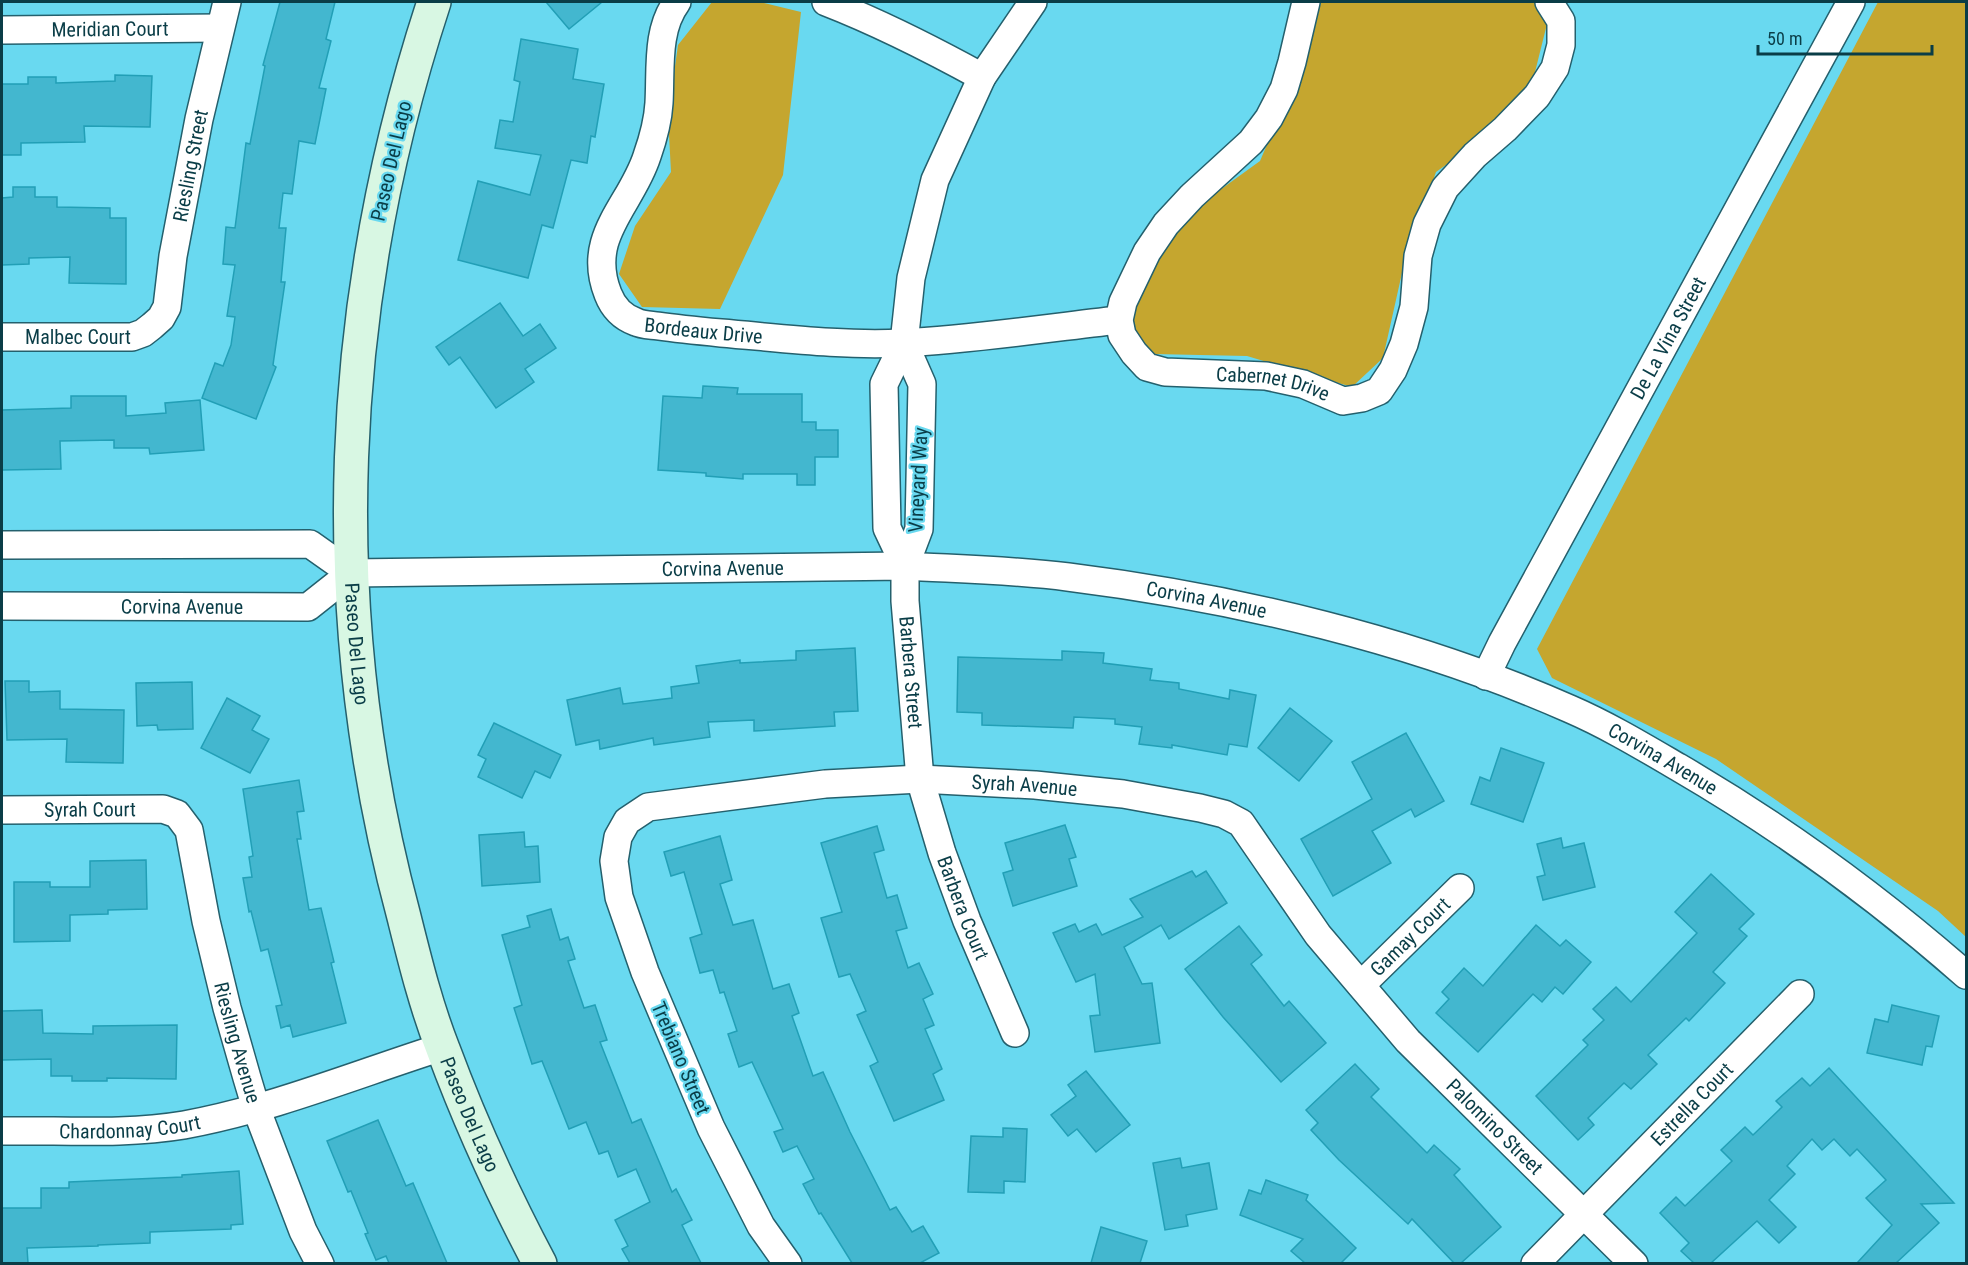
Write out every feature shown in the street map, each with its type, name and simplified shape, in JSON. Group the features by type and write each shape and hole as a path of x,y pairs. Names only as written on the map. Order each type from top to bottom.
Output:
{"street":[{"name":"Riesling Street","path":"152,326 161,318 167,307 185,187 227,2"},
{"name":"Paseo Del Lago","path":"434,2 388,164 364,302 352,432 352,613 363,711 381,819 406,928 442,1047 494,1170 540,1263"},
{"name":"Bordeaux Drive","path":"677,2 670,10 663,32 659,104 646,158 604,238 601,255 603,276 609,296 620,313 636,323 682,330 854,344 904,343 1119,320"},
{"path":"826,2 868,18 917,41 982,76"},
{"name":"Vineyard Way","path":"905,566 887,528 884,384 904,343 911,278 935,180 982,76 1033,2"},
{"path":"1119,320 1123,302 1147,252 1166,224 1192,196 1251,142 1269,118 1284,88 1306,2"},
{"name":"Cabernet Drive","path":"1119,320 1122,335 1134,353 1147,367 1165,372 1266,376 1303,384 1343,401 1362,398 1379,391 1393,370 1404,344 1414,307 1418,256 1427,224 1445,188 1475,155 1505,129 1537,96 1555,68 1561,45 1561,21 1549,2"},
{"name":"De La Vina Street","path":"1486,676 1851,2"},
{"name":"Meridian Court","path":"2,30 220,28"},
{"name":"Malbec Court","path":"2,337 132,337 152,326"},
{"name":"Vineyard Way","path":"904,343 922,384 919,529 905,566"},
{"path":"2,545 310,544 351,573"},
{"name":"Corvina Avenue","path":"2,606 308,607 351,573 905,566 1066,576 1220,602 1389,643 1486,676 1571,709 1636,743 1775,826 1846,876 1919,933 1966,975"},
{"name":"Barbera Street","path":"905,566 905,601 920,778"},
{"name":"Syrah Avenue","path":"618,837 627,821 648,807 814,785 920,778 1035,785 1123,794 1200,808 1224,814 1241,823 1318,935 1361,985"},
{"name":"Barbera Court","path":"920,778 942,853 967,921 1015,1033"},
{"name":"Syrah Court","path":"2,810 146,808 163,809 177,814"},
{"name":"Riesling Avenue","path":"177,814 189,830 208,932 256,1108 303,1230 320,1263"},
{"name":"Trebiano Street","path":"618,837 614,861 620,897 645,972 711,1128 761,1226 788,1263"},
{"name":"Gamay Court","path":"1361,985 1460,888"},
{"name":"Palomino Street","path":"1361,985 1408,1041 1634,1263"},
{"name":"Estrella Court","path":"1535,1263 1584,1216 1800,994"},
{"name":"Chardonnay Court","path":"2,1131 140,1130 184,1125 256,1108 442,1047"}],"shaded area":[{"path":"712,2 760,2 801,12 783,175 720,309 642,307 619,274 635,226 671,172 668,116 678,45"},
{"path":"1321,2 1544,2 1552,4 1526,108 1436,172 1404,264 1383,358 1352,387 1247,356 1153,354 1134,330 1134,281 1195,208 1260,161 1312,40"},
{"path":"1878,2 1966,2 1966,937 1938,911 1716,759 1552,678 1537,649"}],"building":[{"path":"280,2 335,2 326,39 331,41 319,88 326,89 315,144 299,141 292,194 283,193 279,228 286,228 281,282 285,282 273,365 276,367 256,419 202,398 215,363 223,366 231,345 235,317 227,316 235,265 223,264 226,227 235,228 246,143 250,144 265,66 263,65"},
{"path":"546,2 602,2 569,29"},
{"path":"521,39 578,49 573,79 604,84 595,137 591,136 587,163 571,160 553,228 542,225 528,278 458,260 478,181 530,195 541,155 495,148 500,120 513,122 520,82 514,80"},
{"path":"115,75 152,76 150,127 84,126 85,142 21,143 21,155 2,155 2,84 28,84 28,77 56,77 56,83 115,81"},
{"path":"13,187 35,187 35,197 57,197 57,207 110,208 110,218 126,218 126,284 69,283 70,257 29,258 29,264 2,265 2,198 13,197"},
{"path":"500,303 523,336 540,324 556,348 525,369 534,382 496,408 460,357 449,365 436,347"},
{"path":"703,386 738,388 737,394 802,394 802,422 816,422 816,430 838,430 838,457 815,457 815,485 797,485 797,474 743,474 743,479 706,476 706,473 658,470 663,396 702,398"},
{"path":"71,396 126,396 126,416 166,413 165,403 200,400 204,450 150,454 149,448 114,448 114,440 60,441 61,469 2,470 2,410 71,408"},
{"path":"855,648 858,711 834,712 835,726 754,731 754,720 708,722 710,737 654,745 653,738 600,749 599,740 576,745 567,700 620,688 623,704 672,698 671,687 699,683 696,666 740,660 740,663 796,660 796,651"},
{"path":"1062,651 1104,653 1103,663 1152,669 1150,680 1179,683 1179,689 1229,699 1230,690 1256,695 1247,747 1229,744 1227,755 1172,745 1172,748 1139,744 1142,727 1115,724 1115,719 1074,717 1073,728 982,725 982,713 957,712 958,657 1062,660"},
{"path":"5,681 29,681 29,692 60,691 60,709 124,710 123,763 66,762 67,739 7,740"},
{"path":"192,682 193,729 158,730 157,725 137,726 136,683"},
{"path":"227,698 260,716 252,730 269,739 250,773 201,748"},
{"path":"1290,708 1332,741 1299,781 1258,748"},
{"path":"494,723 561,755 550,778 535,771 522,798 478,777 486,759 478,755"},
{"path":"1406,733 1444,801 1415,817 1411,809 1372,831 1391,863 1333,896 1301,839 1372,799 1352,762"},
{"path":"1501,748 1544,763 1523,822 1471,804 1480,777 1490,781"},
{"path":"299,780 304,811 297,812 301,839 297,839 309,910 321,908 334,962 331,963 346,1023 293,1037 290,1025 281,1028 276,1006 282,1005 268,949 261,951 251,911 249,912 243,878 252,877 249,857 253,856 243,789"},
{"path":"1065,825 1076,857 1069,859 1077,886 1013,906 1003,873 1013,870 1005,843"},
{"path":"877,826 884,850 874,853 887,898 897,895 907,928 896,931 908,968 919,963 933,994 923,999 934,1025 925,1029 942,1069 933,1074 944,1100 894,1121 870,1066 878,1062 857,1015 866,1011 850,974 839,977 821,918 842,912 821,843"},
{"path":"524,832 525,847 538,846 540,882 482,886 479,835"},
{"path":"720,836 732,880 720,884 733,925 753,920 773,989 789,984 799,1013 792,1016 813,1076 823,1072 850,1132 890,1210 896,1207 912,1232 923,1226 939,1253 920,1263 852,1263 821,1213 819,1214 803,1184 814,1179 797,1146 783,1152 774,1132 783,1129 752,1062 739,1067 728,1034 737,1031 724,992 720,993 713,970 700,973 690,938 702,934 684,872 671,876 664,852"},
{"path":"1561,838 1563,848 1584,843 1595,887 1543,900 1537,877 1545,875 1537,844"},
{"path":"146,860 147,909 108,910 108,914 70,915 70,941 14,942 14,882 50,882 50,887 90,887 90,861"},
{"path":"1192,871 1196,877 1206,871 1227,903 1169,939 1161,925 1124,947 1142,984 1152,983 1160,1043 1095,1052 1090,1016 1100,1015 1095,974 1076,982 1053,933 1075,924 1079,932 1096,924 1102,935 1143,917 1130,899"},
{"path":"1711,874 1754,914 1739,929 1747,936 1713,972 1725,983 1689,1021 1686,1018 1648,1055 1657,1064 1631,1089 1624,1083 1588,1118 1594,1125 1578,1140 1536,1096 1588,1045 1583,1040 1604,1020 1593,1009 1616,987 1631,1002 1697,933 1675,912"},
{"path":"551,909 560,940 568,937 575,959 568,961 584,1008 595,1005 607,1040 600,1042 632,1123 641,1119 672,1192 676,1189 692,1220 682,1225 701,1263 630,1263 622,1249 628,1246 615,1220 650,1202 636,1169 618,1177 608,1151 599,1154 586,1122 569,1129 542,1061 532,1064 514,1008 522,1005 502,935 530,927 527,916"},
{"path":"1536,925 1560,946 1566,940 1591,962 1563,994 1555,987 1542,1002 1533,994 1478,1052 1436,1013 1449,999 1442,992 1464,968 1483,986"},
{"path":"1239,926 1262,955 1251,964 1284,1006 1289,1001 1326,1043 1281,1082 1223,1017 1185,969"},
{"path":"1892,1005 1939,1016 1932,1047 1926,1046 1922,1065 1867,1053 1875,1019 1888,1022"},
{"path":"42,1010 43,1033 93,1034 93,1026 177,1025 176,1079 107,1078 107,1081 72,1081 72,1076 51,1076 51,1059 2,1060 2,1011"},
{"path":"1355,1064 1379,1089 1371,1097 1427,1153 1434,1145 1460,1169 1454,1175 1501,1227 1461,1263 1454,1263 1412,1219 1408,1224 1339,1160 1311,1130 1318,1123 1306,1110"},
{"path":"1829,1068 1954,1203 1921,1204 1939,1223 1896,1263 1857,1263 1892,1225 1866,1198 1886,1180 1857,1149 1850,1156 1834,1139 1822,1150 1812,1139 1787,1166 1795,1174 1769,1200 1796,1227 1779,1243 1757,1221 1711,1263 1694,1263 1681,1251 1689,1243 1660,1213 1676,1197 1685,1206 1732,1161 1721,1150 1745,1127 1753,1135 1782,1107 1776,1101 1802,1078 1810,1086"},
{"path":"1086,1071 1130,1125 1096,1152 1077,1129 1068,1136 1051,1115 1076,1096 1068,1085"},
{"path":"378,1120 406,1186 413,1183 447,1263 389,1263 386,1256 376,1260 351,1191 348,1192 327,1141"},
{"path":"1003,1128 1027,1129 1025,1182 1004,1181 1004,1193 968,1192 971,1136 1003,1137"},
{"path":"1180,1158 1182,1168 1209,1163 1217,1209 1186,1215 1188,1226 1165,1230 1153,1163"},
{"path":"239,1171 243,1224 231,1225 231,1229 150,1232 150,1243 27,1248 28,1263 2,1263 2,1208 41,1208 41,1188 69,1188 69,1182 182,1177 182,1175"},
{"path":"1266,1180 1308,1195 1306,1200 1356,1248 1341,1263 1305,1263 1291,1251 1303,1239 1240,1215 1249,1190 1261,1194"},
{"path":"1101,1227 1147,1241 1140,1263 1091,1263"}]}
